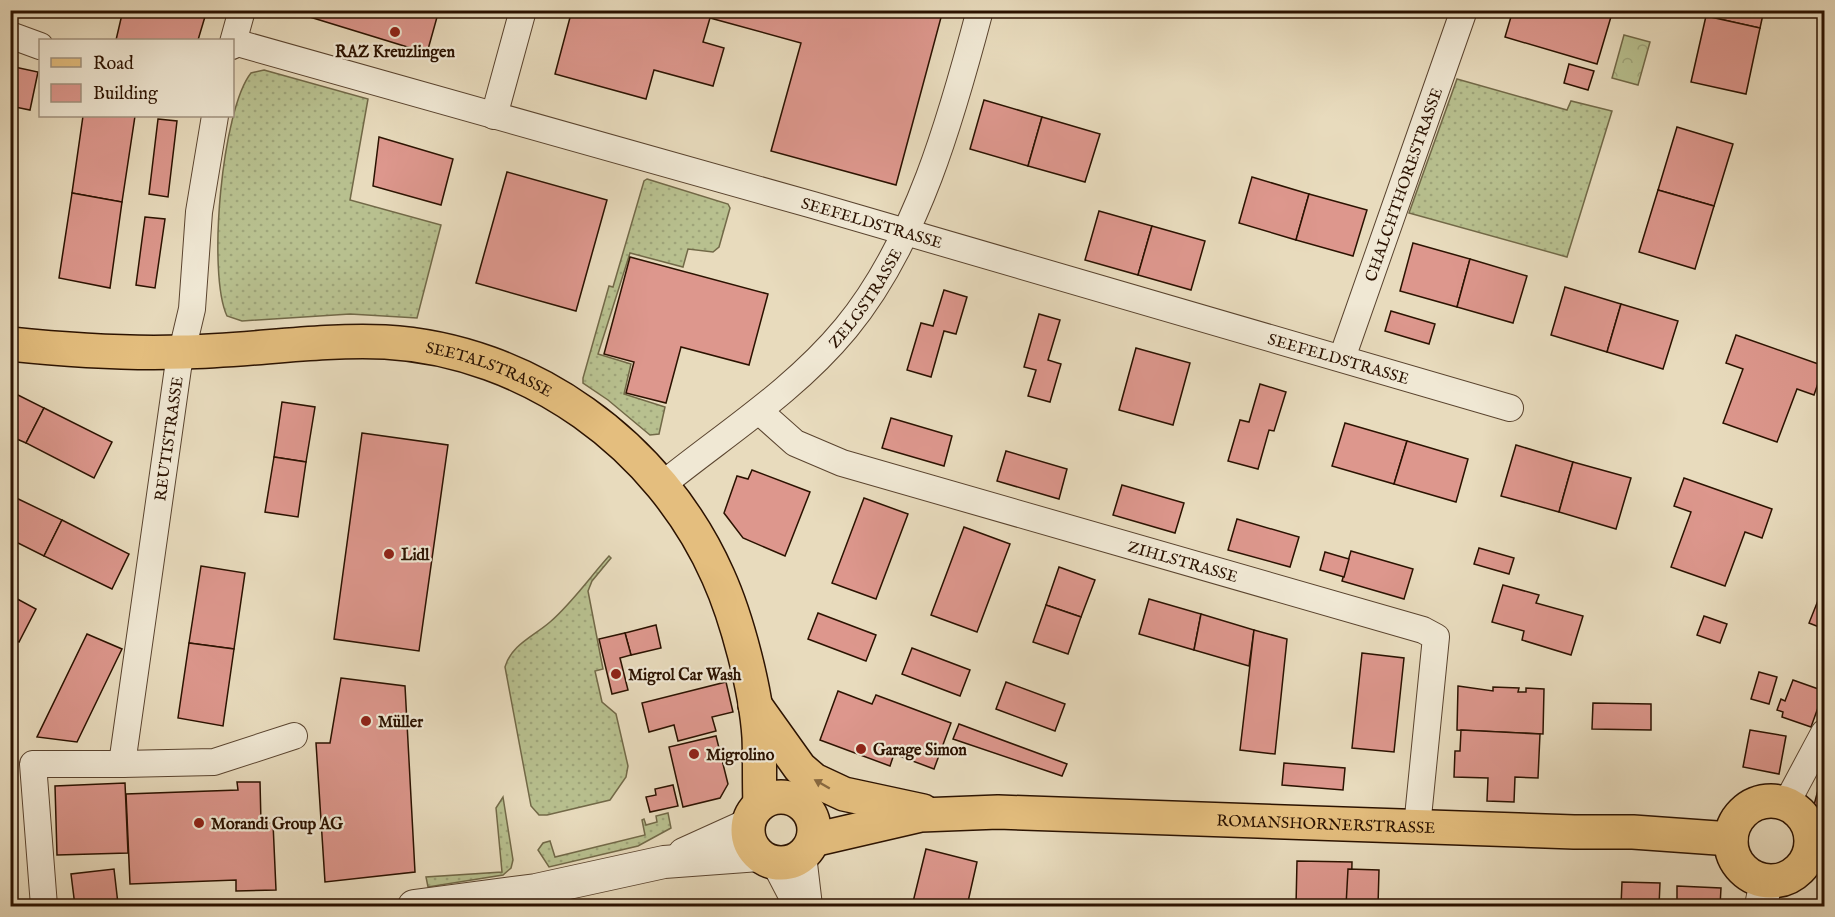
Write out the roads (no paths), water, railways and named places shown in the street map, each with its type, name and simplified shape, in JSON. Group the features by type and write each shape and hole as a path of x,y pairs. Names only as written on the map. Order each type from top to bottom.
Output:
{"main road":[{"name":"SEETALSTRASSE","path":"10,344 74,351 182,352 343,342 386,342 437,348 500,367 560,396 596,420 662,484 691,526 718,577 737,631 782,831"},
{"path":"757,719 800,768 821,784 844,794 930,815"},
{"path":"1765,802 1786,804 1804,819 1818,839 1807,859 1794,874 1776,881 1764,894 1756,878 1740,867 1735,858 1731,838 1738,818 1746,810 1765,802"},
{"name":"ROMANSHORNERSTRASSE","path":"782,831 930,815 1065,813 1417,827 1633,832 1731,838"}],"street":[{"path":"234,40 242,10"},
{"path":"494,116 524,10"},
{"name":"ZELGSTRASSE","path":"662,484 759,411 805,371 846,329 886,272 906,231 946,130 981,10"},
{"name":"CHALCHTHORESTRASSE","path":"1342,358 1464,10"},
{"path":"10,35 39,46"},
{"name":"SEEFELDSTRASSE","path":"234,44 906,231 1510,408"},
{"name":"REUTISTRASSE","path":"122,764 178,368 192,309 199,212 215,117"},
{"name":"ZIHLSTRASSE","path":"759,411 795,443 842,464 1423,630 1436,637 1417,827"},
{"path":"1786,804 1824,733"},
{"path":"44,906 22,764 214,762 294,736"},
{"path":"782,831 797,906"},
{"path":"782,831 809,906"},
{"name":"ROMANSHORNERSTRASSE","path":"414,906 536,890 664,862 782,831"}],"place":[{"name":"RAZ Kreuzlingen","path":"395,32"},
{"name":"Lidl","path":"389,554"},
{"name":"Migrol Car Wash","path":"616,674"},
{"name":"Müller","path":"366,721"},
{"name":"Garage Simon","path":"861,749"},
{"name":"Migrolino","path":"694,754"},
{"name":"Morandi Group AG","path":"199,823"}]}
